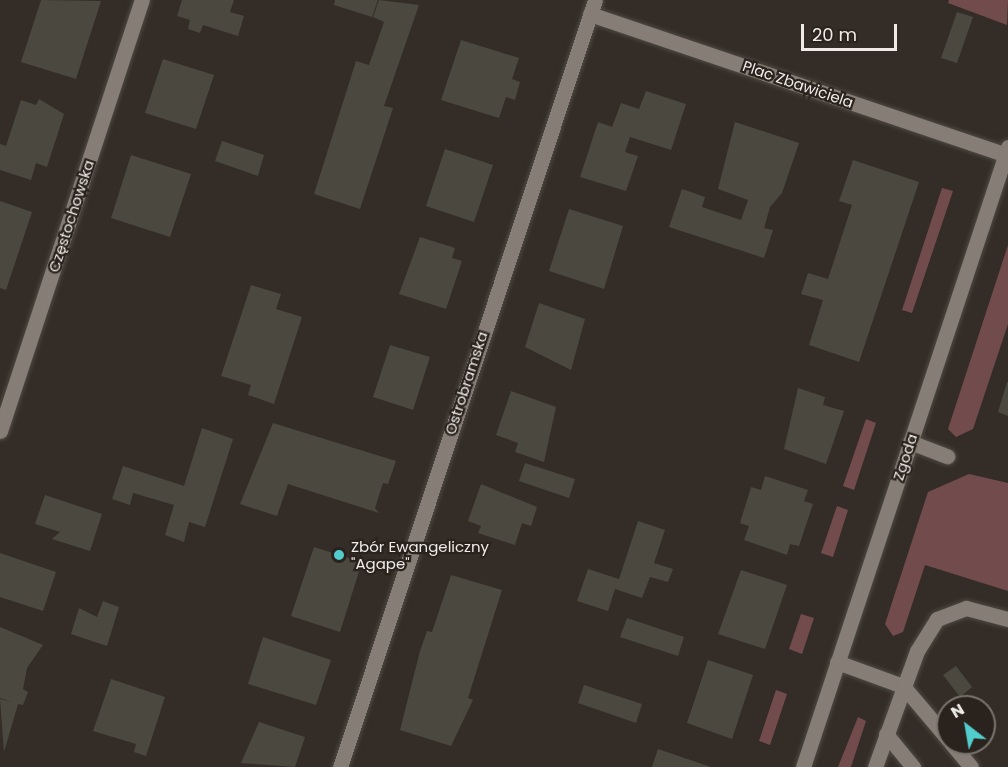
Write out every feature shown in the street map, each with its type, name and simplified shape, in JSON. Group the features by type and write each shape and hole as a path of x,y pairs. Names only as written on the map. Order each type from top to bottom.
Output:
{"street":[{"name":"Częstochowska","path":"0,431 142,0"},
{"name":"Plac Zbawiciela","path":"592,7 1007,151"},
{"name":"Ostrobramska","path":"340,767 592,7"},
{"name":"Zgoda","path":"803,767 910,442 1004,175 1007,151"},
{"path":"910,442 947,456"},
{"path":"874,767 903,686 928,630 946,614 974,609 1008,619"},
{"path":"837,662 903,686 936,725"},
{"path":"886,735 913,767"},
{"path":"961,755 971,767"}],"shaded area":[{"path":"949,0 1008,0 1007,25 948,3"},
{"path":"942,188 953,191 912,313 902,310"},
{"path":"1008,245 1008,324 973,429 956,437 948,429"},
{"path":"866,419 876,423 854,490 843,486"},
{"path":"969,474 1008,483 1008,591 925,565 903,632 893,636 885,624 928,492"},
{"path":"837,506 848,510 833,557 821,553"},
{"path":"801,614 814,618 802,654 789,649"},
{"path":"776,690 787,694 770,745 759,741"},
{"path":"858,717 866,721 851,767 838,767"}],"building":[{"path":"41,0 101,1 76,79 21,62"},
{"path":"182,0 234,0 230,12 244,16 238,36 203,25 200,33 188,29 190,20 177,16"},
{"path":"335,0 378,0 372,17 334,5"},
{"path":"379,0 419,5 384,106 393,108 360,209 314,194 356,61 369,65 384,22 373,17"},
{"path":"957,12 973,17 957,63 941,58"},
{"path":"461,40 519,58 512,79 520,82 515,100 506,97 499,118 441,100"},
{"path":"163,59 214,75 196,129 145,113"},
{"path":"646,91 686,104 671,150 630,137 625,152 638,156 626,191 580,177 598,122 612,127 621,103 639,109"},
{"path":"39,99 64,114 47,167 36,163 31,180 0,170 0,144 6,146 21,100 36,105"},
{"path":"735,122 799,143 782,193 770,207 764,228 773,230 764,258 669,227 682,189 705,197 702,207 741,220 748,200 718,189"},
{"path":"222,141 264,155 258,176 215,161"},
{"path":"445,149 493,165 474,222 426,206"},
{"path":"131,155 191,174 170,237 111,218"},
{"path":"853,160 919,182 859,362 809,345 823,300 801,294 808,273 828,279 852,205 839,201"},
{"path":"0,201 32,212 6,290 0,288"},
{"path":"569,209 623,226 604,289 549,271"},
{"path":"420,237 455,248 452,258 462,261 446,309 399,294"},
{"path":"251,285 281,294 276,309 302,317 274,404 248,395 251,385 221,376"},
{"path":"539,303 585,319 571,370 525,347"},
{"path":"390,345 430,357 413,410 373,397"},
{"path":"1008,382 1008,416 998,412"},
{"path":"798,388 825,397 823,405 844,411 826,464 784,449"},
{"path":"511,391 556,407 544,462 515,452 518,443 496,435"},
{"path":"273,423 396,461 388,484 383,483 375,508 379,513 288,484 277,516 240,504"},
{"path":"202,428 233,439 205,527 189,522 184,542 165,535 174,505 133,493 130,505 112,499 123,466 184,486"},
{"path":"525,463 575,479 569,498 519,481"},
{"path":"765,476 808,490 804,501 813,504 799,546 790,544 787,555 744,540 749,526 740,523 751,487 761,490"},
{"path":"481,484 537,507 531,526 522,523 515,545 478,533 481,526 468,521"},
{"path":"45,495 102,514 90,551 52,539 60,532 35,524"},
{"path":"638,521 665,530 654,563 673,569 668,582 650,577 642,598 615,589 608,611 577,601 588,569 619,579"},
{"path":"314,547 362,562 340,632 291,616"},
{"path":"0,553 56,572 43,611 0,597"},
{"path":"741,570 787,585 765,649 718,634"},
{"path":"451,575 502,590 468,698 473,700 451,746 400,730 420,651 427,631 432,632"},
{"path":"103,601 119,607 107,646 71,634 79,608 97,617"},
{"path":"627,618 684,637 678,656 620,637"},
{"path":"0,627 43,645 27,668 23,689 28,692 23,705 18,704 4,752 0,699 12,702 0,698"},
{"path":"263,637 331,660 316,705 248,684"},
{"path":"708,660 753,675 732,739 687,723"},
{"path":"956,666 972,687 962,695 958,695 943,675"},
{"path":"111,679 165,697 146,756 134,752 136,744 93,731"},
{"path":"584,685 642,704 636,723 578,703"},
{"path":"259,722 305,737 295,767 241,763"},
{"path":"658,749 711,767 652,767"}],"place":[{"name":"Zbór Ewangeliczny \"Agape\"","path":"339,555"}]}
